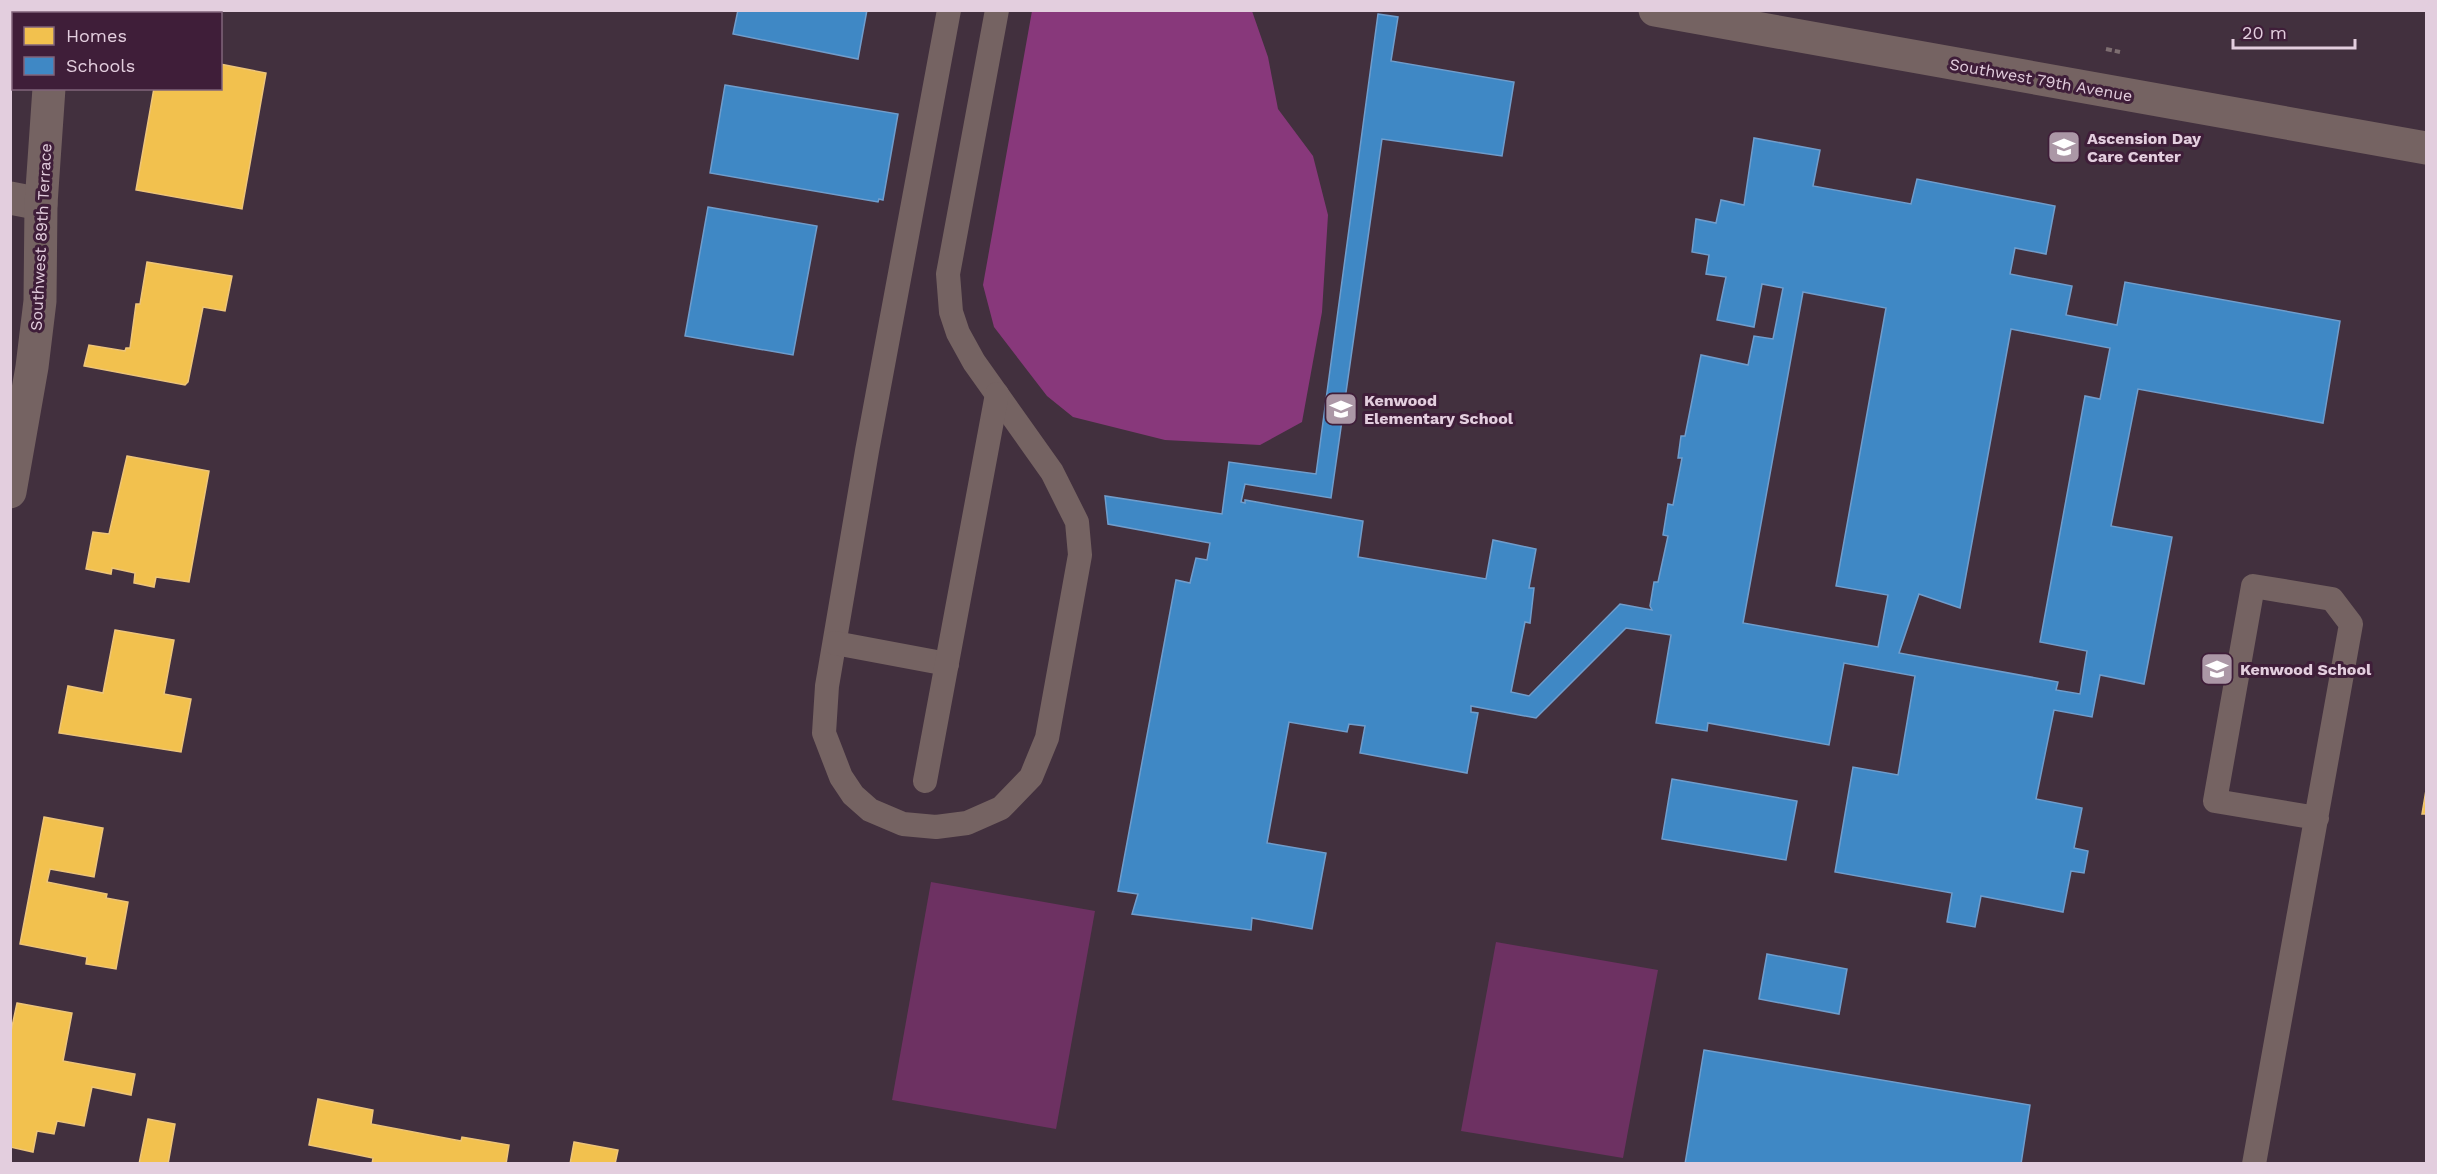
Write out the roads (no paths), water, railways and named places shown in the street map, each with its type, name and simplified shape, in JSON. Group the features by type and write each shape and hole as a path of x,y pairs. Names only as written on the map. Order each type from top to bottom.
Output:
{"street":[{"name":"Southwest 79th Avenue","path":"1655,10 2427,148"},
{"name":"Southwest 89th Terrace","path":"10,492 29,388 40,301 26,201 49,90"}],"lane":[{"path":"950,10 867,451 827,686 824,733 841,777 853,795 870,810 887,819 910,825 936,827 967,823 1002,808 1031,777 1047,738 1075,584 1080,539 1077,522 1063,490 974,362 958,333 951,312 948,274 998,10"},
{"path":"926,781 997,394"},
{"path":"2254,1164 2317,818 2351,624 2332,599 2253,586 2215,801 2317,818"},
{"path":"835,643 947,664"}],"place":[{"name":"Ascension Day Care Center","path":"2064,147"},
{"name":"Kenwood Elementary School","path":"1341,409"},
{"name":"Kenwood School","path":"2217,669"}]}
